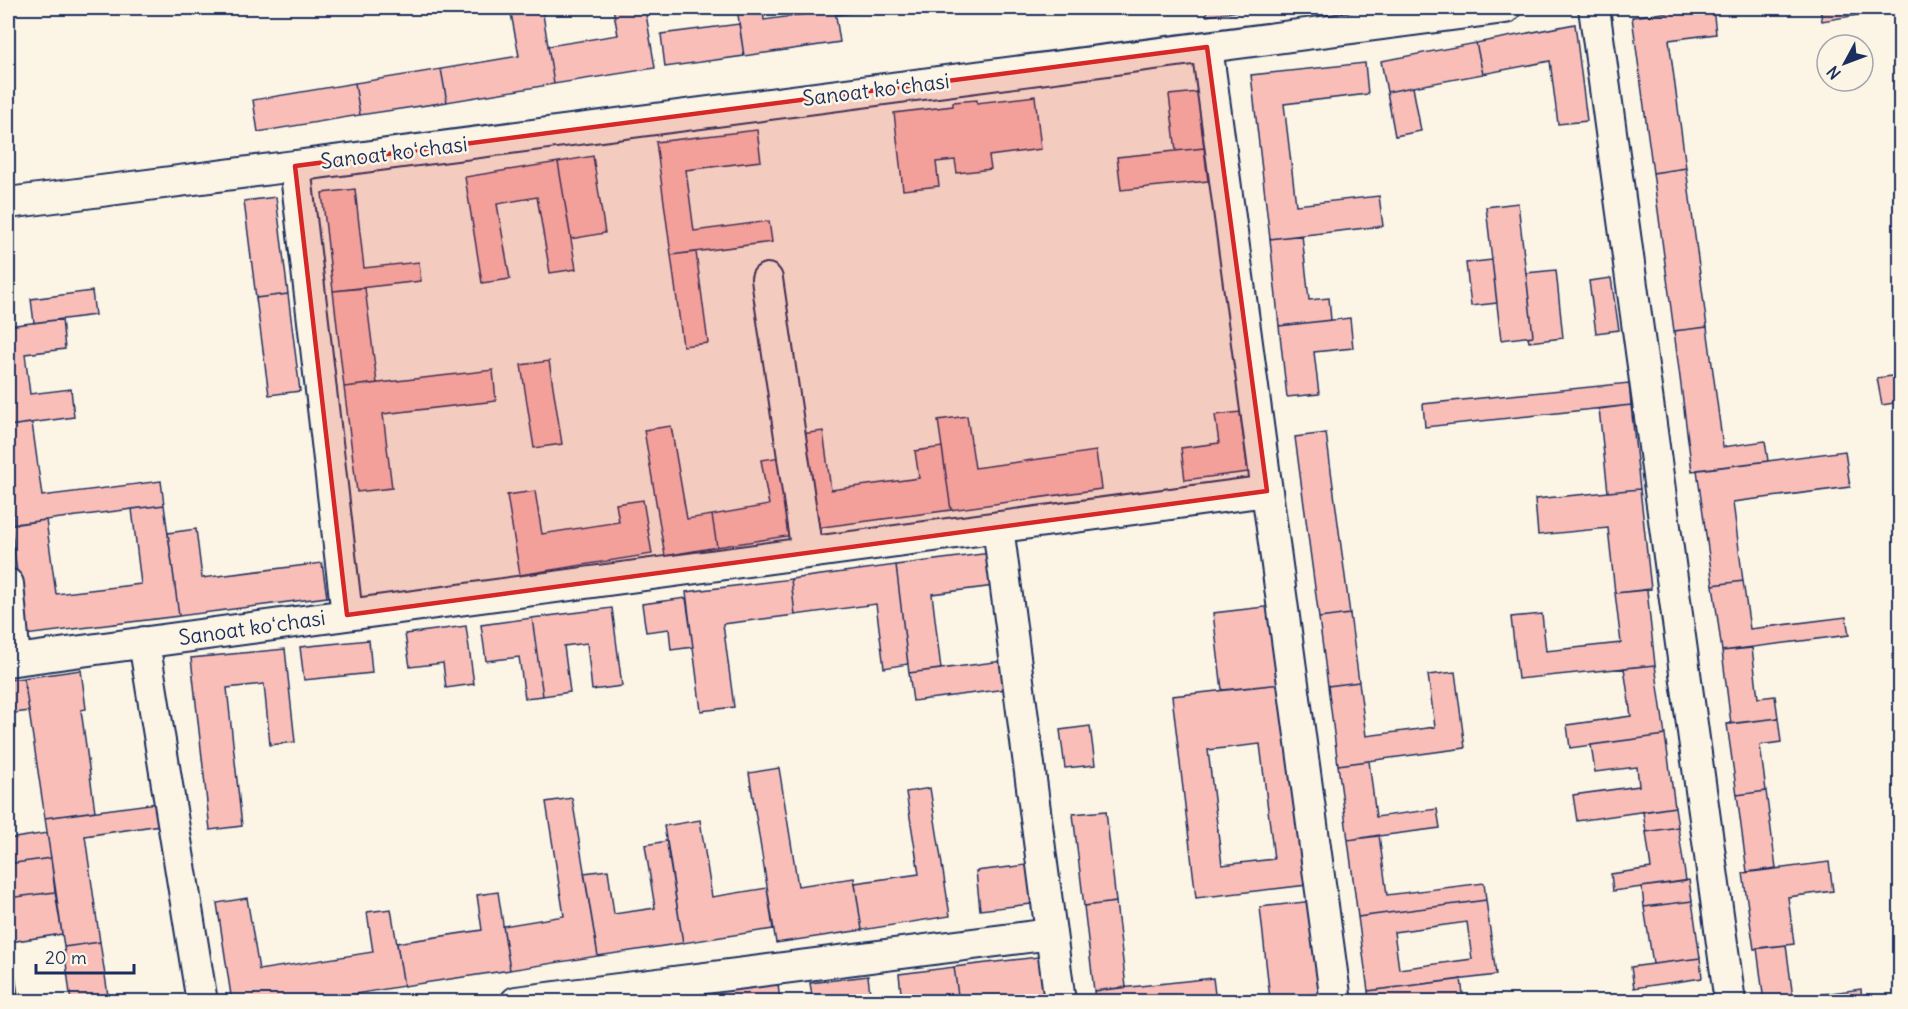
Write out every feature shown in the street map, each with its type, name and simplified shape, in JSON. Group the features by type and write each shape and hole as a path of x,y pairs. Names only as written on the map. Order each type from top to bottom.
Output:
{"street":[{"name":"Sanoat koʻchasi","path":"11,661 347,615 295,165 1505,8"},
{"path":"1594,8 1730,1002"},
{"path":"1207,47 1336,1002"},
{"path":"8,203 295,165"},
{"path":"767,279 807,553"},
{"path":"347,615 1267,491"},
{"path":"998,527 1060,1002"},
{"path":"8,584 11,661"},
{"path":"144,642 202,1002"},
{"path":"516,1002 1051,934"}],"highlighted area":[{"path":"1207,47 1267,491 347,615 295,166"}],"building":[{"path":"510,8 542,8 554,84 447,102 441,69 519,56"},
{"path":"613,8 645,8 655,68 554,84 548,46 618,35"},
{"path":"737,8 763,8 764,20 835,10 840,42 744,56"},
{"path":"835,8 860,8 861,12 836,15"},
{"path":"1206,8 1258,8 1207,16"},
{"path":"1713,8 1716,34 1669,40 1686,168 1653,173 1632,17"},
{"path":"1820,8 1900,8 1822,21"},
{"path":"739,24 744,56 665,67 661,34"},
{"path":"1575,24 1587,121 1558,124 1550,61 1483,74 1476,43"},
{"path":"1476,43 1483,74 1387,92 1381,61"},
{"path":"1365,63 1368,94 1284,104 1296,205 1379,196 1383,226 1270,239 1251,75"},
{"path":"441,69 447,102 360,115 355,83"},
{"path":"355,83 360,115 258,132 253,100"},
{"path":"1413,87 1421,131 1395,136 1387,92"},
{"path":"1198,92 1204,148 1176,151 1169,95"},
{"path":"1035,96 1041,149 989,156 991,169 957,173 955,160 936,162 939,186 903,190 894,113 953,106 953,102 977,100 977,103"},
{"path":"8,124 11,166 8,167"},
{"path":"757,130 761,161 686,170 694,231 769,221 772,242 671,255 656,142"},
{"path":"1204,148 1208,181 1121,190 1117,157"},
{"path":"593,156 605,233 571,239 558,162"},
{"path":"558,162 576,269 550,273 537,197 497,204 510,279 482,283 465,177"},
{"path":"1686,168 1707,327 1674,331 1653,173"},
{"path":"355,189 364,268 419,262 421,281 333,291 322,193"},
{"path":"276,197 288,294 256,298 244,201"},
{"path":"1518,203 1533,336 1501,340 1486,207"},
{"path":"1302,235 1309,300 1329,298 1331,320 1279,326 1270,239"},
{"path":"696,252 708,343 683,346 671,255"},
{"path":"1492,260 1497,303 1471,306 1466,263"},
{"path":"1556,270 1563,338 1529,342 1528,337 1533,336 1526,273"},
{"path":"1611,278 1619,330 1596,333 1589,281"},
{"path":"365,288 377,383 344,387 333,291"},
{"path":"92,291 95,315 34,323 31,299"},
{"path":"288,294 300,391 269,395 256,298"},
{"path":"1350,318 1353,348 1314,352 1319,394 1287,397 1279,326"},
{"path":"62,319 65,349 25,354 30,394 71,389 74,417 8,426 8,326"},
{"path":"1707,327 1723,447 1765,441 1768,461 1692,471 1674,331"},
{"path":"549,361 562,444 534,448 521,365"},
{"path":"493,370 496,401 383,414 392,488 357,492 344,387"},
{"path":"1900,375 1900,402 1882,405 1877,378"},
{"path":"1629,383 1631,405 1425,427 1423,404"},
{"path":"1631,405 1640,489 1608,492 1599,409"},
{"path":"1240,412 1248,472 1185,480 1181,448 1219,443 1215,415"},
{"path":"967,416 975,468 1096,451 1101,489 951,510 938,420"},
{"path":"32,423 42,496 161,481 164,505 14,524 8,472 8,426"},
{"path":"671,426 687,519 712,515 717,547 665,556 644,430"},
{"path":"823,431 831,490 919,478 915,451 942,447 951,510 808,529 794,435"},
{"path":"1326,433 1350,614 1319,618 1295,437"},
{"path":"1845,451 1850,487 1733,502 1743,581 1713,585 1697,470"},
{"path":"787,456 800,534 717,547 712,515 769,505 761,460"},
{"path":"1640,489 1651,589 1615,593 1608,528 1538,535 1535,499"},
{"path":"535,491 542,534 619,522 616,504 643,500 652,554 520,575 507,495"},
{"path":"164,505 179,616 25,635 11,525 46,520 56,594 141,584 132,509"},
{"path":"196,529 202,578 322,563 327,597 179,616 168,533"},
{"path":"998,552 1002,585 932,594 941,669 909,673 896,565"},
{"path":"896,565 908,664 884,668 876,604 795,615 791,579"},
{"path":"791,579 795,615 723,624 734,707 701,711 686,592"},
{"path":"1743,581 1750,629 1846,617 1849,635 1722,651 1713,585"},
{"path":"1647,590 1655,665 1518,679 1511,617 1542,614 1546,651 1621,643 1615,593"},
{"path":"686,598 693,647 671,650 669,629 646,632 642,604"},
{"path":"1273,606 1282,684 1222,690 1213,613"},
{"path":"612,608 622,686 592,690 587,643 564,646 570,692 543,696 532,618"},
{"path":"1350,614 1359,682 1328,686 1319,618"},
{"path":"532,618 543,696 525,698 519,657 486,661 481,625"},
{"path":"466,626 474,684 446,688 443,663 410,667 405,634"},
{"path":"369,640 372,673 304,680 300,647"},
{"path":"1752,648 1758,698 1775,696 1778,718 1731,724 1722,651"},
{"path":"285,649 295,742 270,745 264,684 227,688 242,826 210,830 191,658"},
{"path":"1010,660 1014,688 913,701 909,673"},
{"path":"1655,665 1665,735 1570,748 1567,725 1631,716 1624,668"},
{"path":"81,670 86,709 81,710 95,811 45,818 24,678"},
{"path":"1455,672 1465,748 1338,765 1328,686 1359,682 1366,736 1435,727 1428,675"},
{"path":"24,678 29,711 8,714 8,680"},
{"path":"1282,684 1307,885 1196,898 1172,696","holes":["1260,744 1274,859 1222,865 1208,750"]},
{"path":"1778,718 1781,742 1760,745 1766,791 1737,795 1727,724"},
{"path":"1090,726 1095,765 1065,768 1060,730"},
{"path":"1665,735 1675,807 1577,821 1573,795 1639,786 1637,767 1595,772 1591,745"},
{"path":"1369,761 1376,817 1437,809 1440,828 1348,840 1338,765"},
{"path":"779,768 798,886 854,878 862,930 776,943 749,773"},
{"path":"930,788 950,916 862,930 855,883 919,874 906,792"},
{"path":"1766,791 1776,868 1747,872 1737,795"},
{"path":"572,798 598,956 510,970 503,926 564,916 546,802"},
{"path":"157,803 160,825 85,836 100,942 64,947 45,818"},
{"path":"1675,807 1678,827 1646,832 1643,812"},
{"path":"1106,811 1116,902 1084,906 1073,814"},
{"path":"700,820 712,897 767,888 773,929 683,943 664,826"},
{"path":"1678,827 1686,881 1613,891 1611,874 1651,868 1646,832"},
{"path":"47,833 51,858 8,864 8,839"},
{"path":"1379,835 1387,895 1484,883 1486,900 1358,917 1348,840"},
{"path":"667,841 683,943 598,956 584,873 608,870 614,914 655,908 645,845"},
{"path":"51,858 55,892 8,898 8,864"},
{"path":"1829,862 1833,891 1788,897 1794,944 1754,949 1743,873"},
{"path":"1035,864 1040,903 980,910 976,871"},
{"path":"1689,880 1692,901 1644,907 1642,887"},
{"path":"55,892 62,934 10,942 19,1002 8,1002 8,898"},
{"path":"498,892 510,970 404,986 397,943 482,930 477,895"},
{"path":"247,898 259,970 373,952 367,912 391,909 404,986 307,1002 232,1002 217,903"},
{"path":"1486,900 1496,975 1368,991 1358,917","holes":["1467,922 1472,959 1399,969 1394,932"]},
{"path":"1313,901 1323,993 1270,999 1260,907"},
{"path":"1692,901 1700,958 1653,964 1644,907"},
{"path":"1116,902 1126,987 1094,991 1084,906"},
{"path":"100,942 109,1002 71,1002 64,947"},
{"path":"1786,945 1793,998 1861,989 1862,1002 1764,1002 1757,948"},
{"path":"1046,956 1051,1002 959,1002 954,967"},
{"path":"1700,958 1702,978 1634,988 1631,967"},
{"path":"954,967 959,1002 902,1002 899,974"},
{"path":"868,976 871,1002 813,1002 810,983"},
{"path":"1213,978 1216,1002 1095,1002 1094,991"},
{"path":"1461,979 1464,1002 1369,1002 1368,991"},
{"path":"778,984 780,1002 693,1002 692,994"},
{"path":"1323,993 1324,1002 1270,1002 1270,999"},
{"path":"693,997 693,1002 656,1002"}]}
